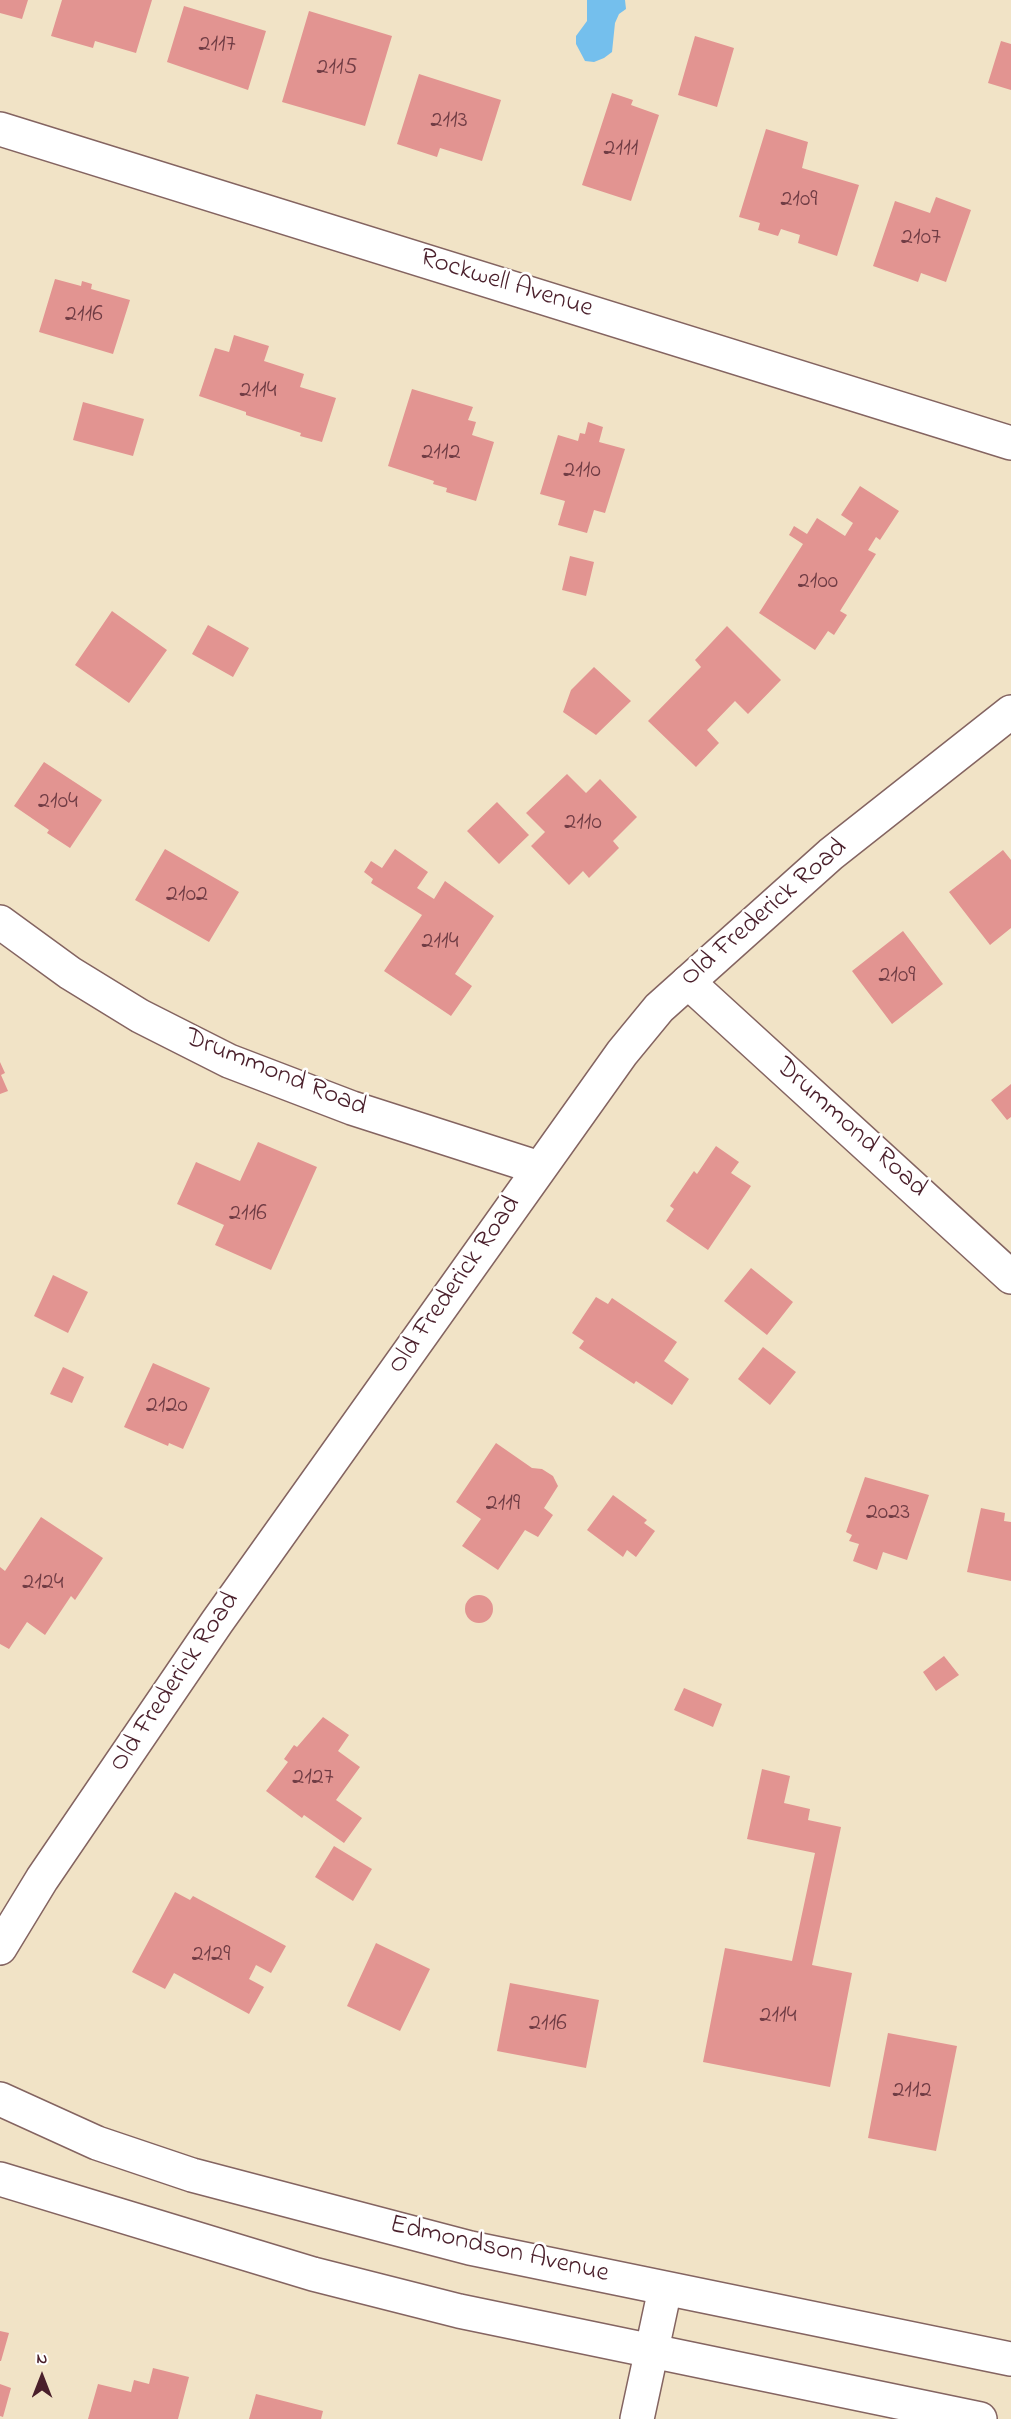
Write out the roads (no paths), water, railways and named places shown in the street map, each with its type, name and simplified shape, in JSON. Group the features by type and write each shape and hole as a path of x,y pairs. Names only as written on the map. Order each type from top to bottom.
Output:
{"street":[{"name":"Rockwell Avenue","path":"0,129 1011,443"},
{"name":"Old Frederick Road","path":"0,1948 42,1879 217,1622 622,1053 659,1008 831,854 1011,712"},
{"name":"Drummond Road","path":"0,922 70,973 130,1010 229,1061 352,1108 539,1168"},
{"name":"Drummond Road","path":"688,982 1011,1277"},
{"name":"Edmondson Avenue","path":"0,2099 97,2143 192,2175 470,2248 1011,2359"},
{"path":"0,2179 313,2274 459,2311 980,2419"},
{"path":"637,2419 650,2350 665,2289"}],"water":[{"path":"587,0 625,0 626,9 619,14 615,23 612,52 594,62 585,61 576,44 576,36 587,21"}]}
